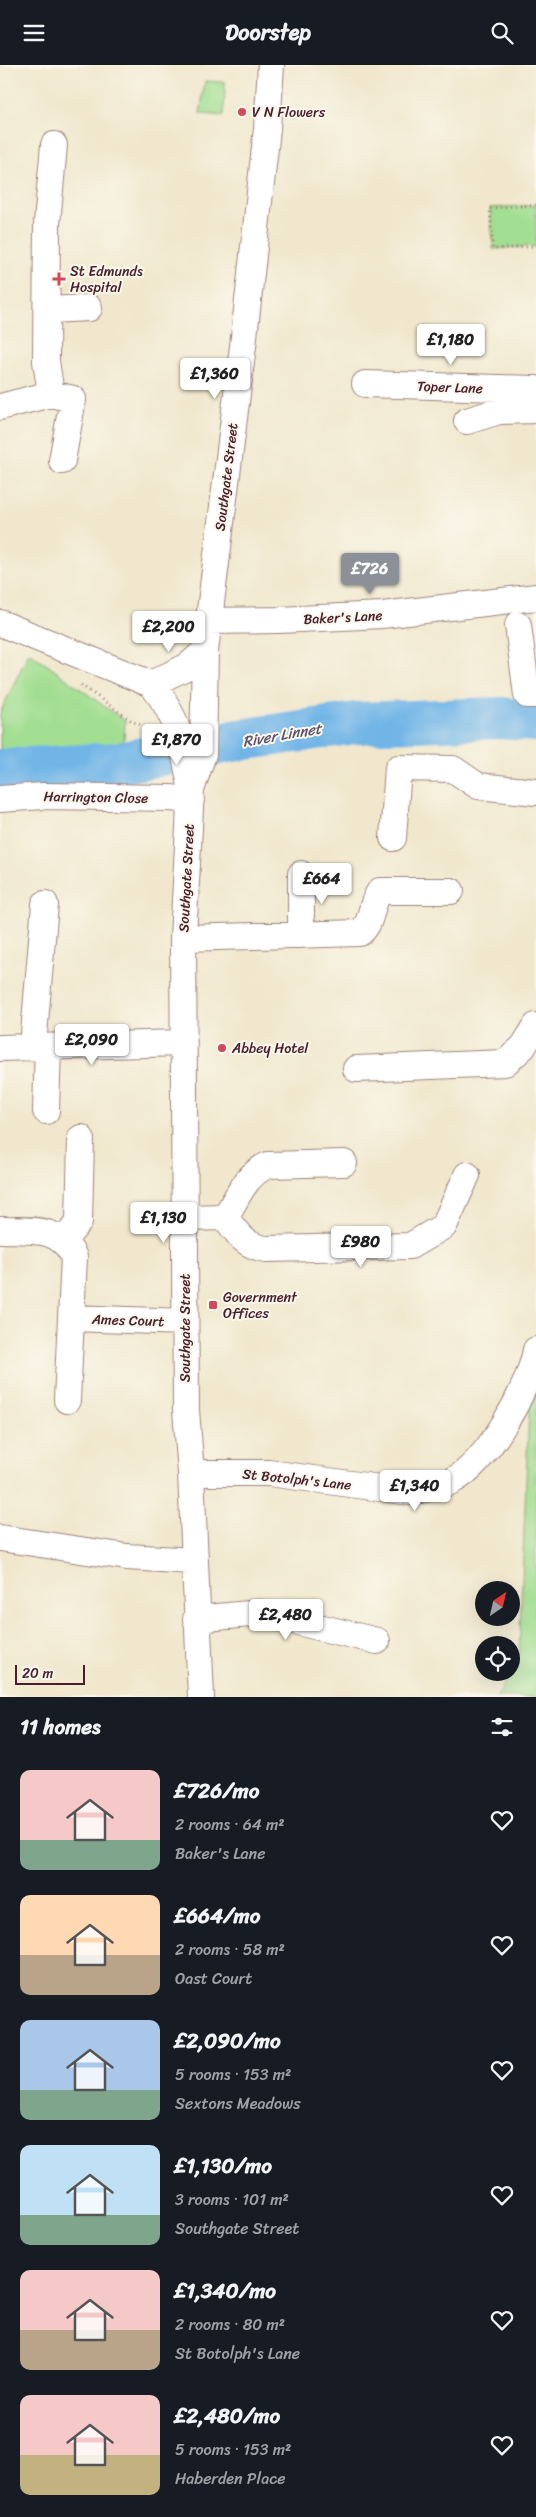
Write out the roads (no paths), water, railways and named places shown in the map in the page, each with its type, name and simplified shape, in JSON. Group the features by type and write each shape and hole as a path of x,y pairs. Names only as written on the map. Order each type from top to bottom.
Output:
{"street":[{"name":"Southgate Street","path":"201,1697 196,1619 191,1473 186,1410 182,1043 183,939 193,748 256,227 272,65"},
{"path":"51,394 46,361 48,310 47,223 54,145"},
{"path":"48,310 89,308"},
{"name":"Toper Lane","path":"364,384 536,389"},
{"path":"0,407 51,394 74,399 62,461"},
{"name":"Toper Lane","path":"467,421 499,411 536,410"},
{"name":"Baker's Lane","path":"208,621 279,621 382,615 536,597"},
{"path":"0,623 151,684 162,697 193,748"},
{"path":"518,625 527,695 536,695"},
{"path":"151,684 188,666 205,651"},
{"path":"393,838 398,768 453,769 478,786 536,792"},
{"name":"Harrington Close","path":"0,799 43,796 170,797 191,795"},
{"path":"301,874 301,935"},
{"path":"183,939 360,933 368,926 376,896 380,891 387,889 451,891"},
{"path":"45,904 40,1047 46,1111"},
{"path":"356,1069 505,1063 523,1047 536,1026"},
{"path":"0,1048 182,1043"},
{"path":"63,1241 79,1222 82,1138"},
{"path":"225,1217 246,1179 257,1169 268,1165 344,1163"},
{"path":"225,1217 241,1239 253,1247 266,1249 410,1247 444,1226 467,1175"},
{"path":"184,1218 225,1217"},
{"path":"0,1230 47,1232 56,1235 63,1241 74,1257 67,1400"},
{"name":"Ames Court","path":"71,1318 185,1322"},
{"name":"St Botolph's Lane","path":"191,1473 269,1473 410,1492 433,1488 452,1481 470,1466 487,1447 506,1420 525,1383 536,1350"},
{"path":"0,1538 127,1557 194,1561"},
{"path":"196,1619 260,1613 377,1641"}],"waterway":[{"name":"River Linnet","path":"0,770 118,763 233,741 356,723 501,718 536,721"}],"place":[{"name":"V N Flowers","path":"242,112"},
{"name":"St Edmunds Hospital","path":"59,279"},
{"name":"Abbey Hotel","path":"222,1048"},
{"name":"Government Offices","path":"213,1305"}]}
